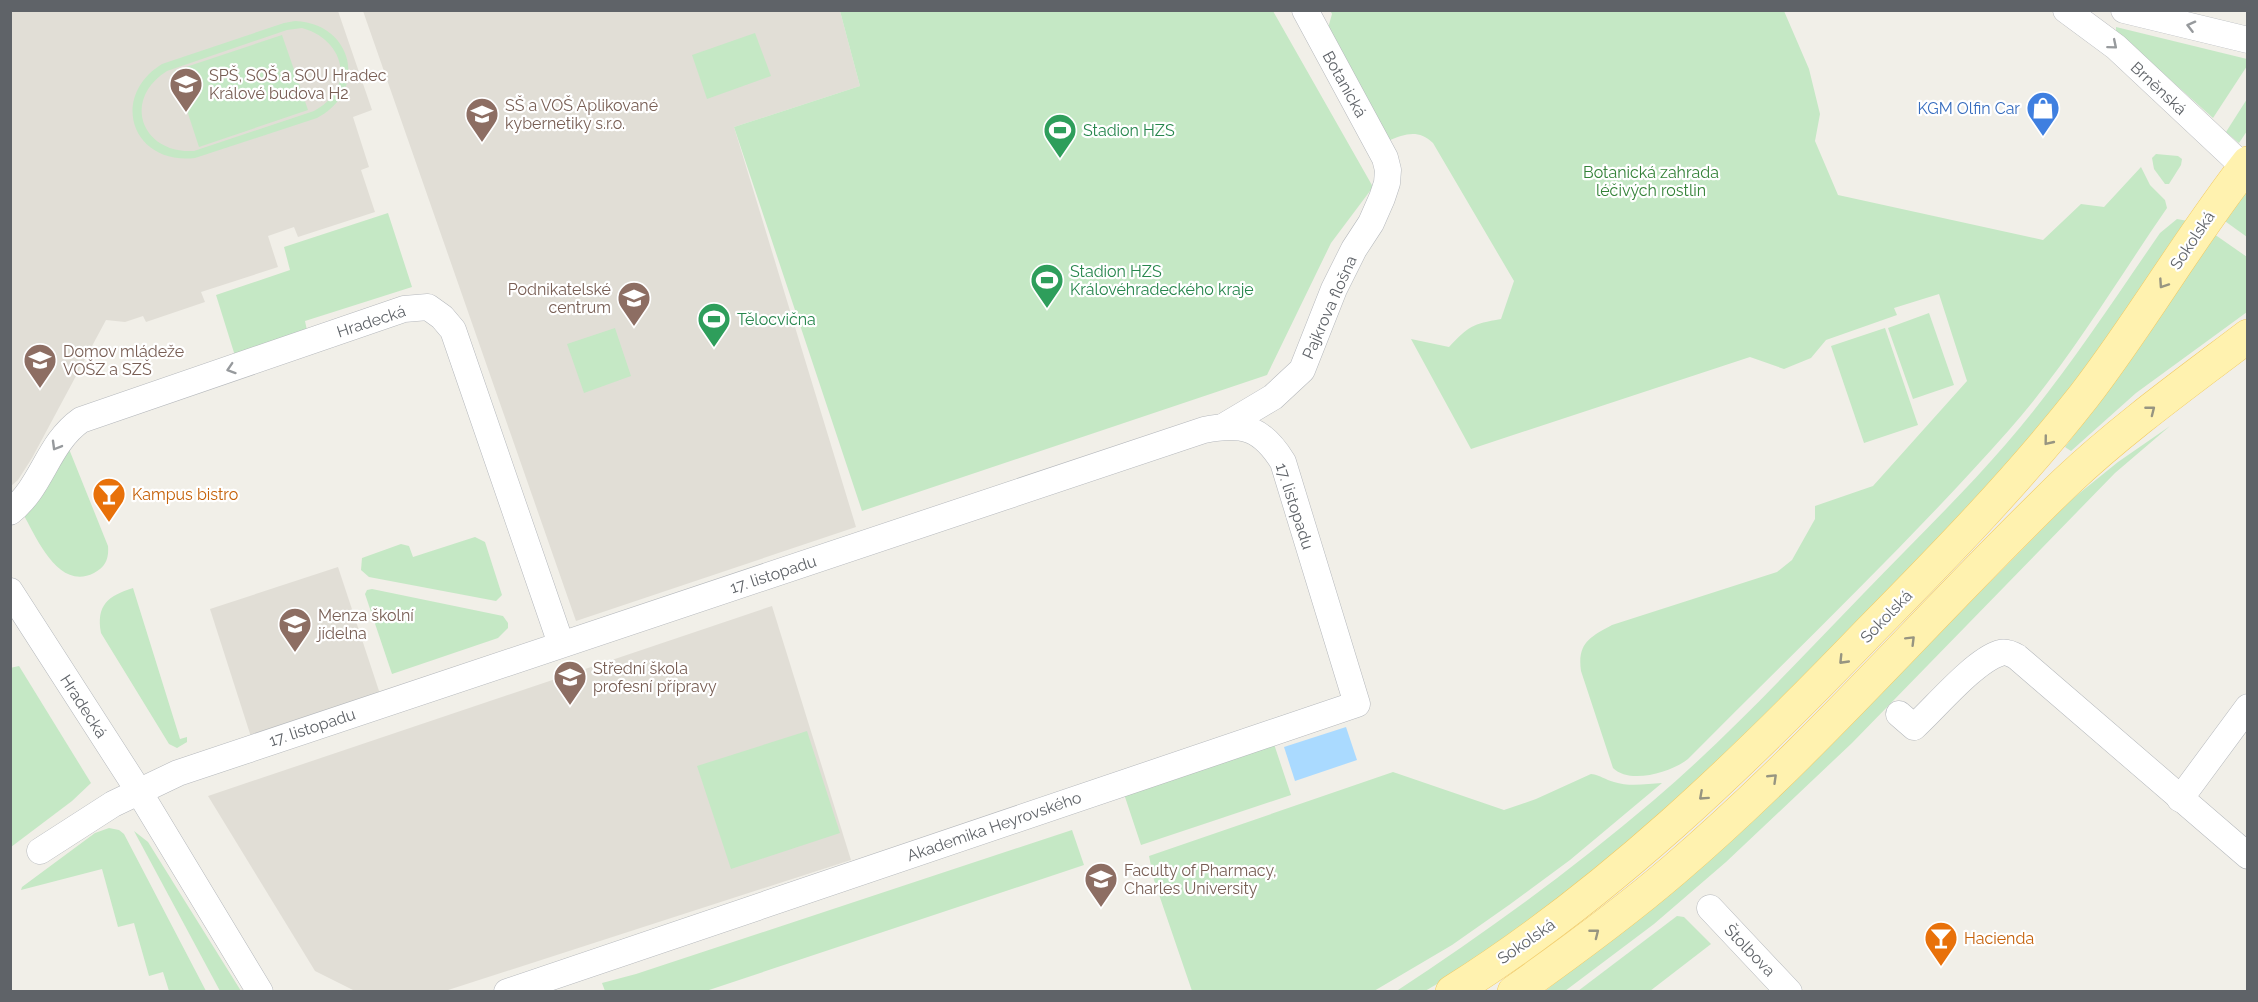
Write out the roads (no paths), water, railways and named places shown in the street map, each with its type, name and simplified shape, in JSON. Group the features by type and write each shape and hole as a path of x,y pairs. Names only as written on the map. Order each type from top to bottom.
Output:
{"main road":[{"name":"Sokolská","path":"1452,992 1567,912 1659,836 1728,774 1802,702 1947,553 2043,448 2087,393 2206,219 2246,167"},
{"name":"Sokolská","path":"1514,992 1578,946 1677,868 1806,747 2067,482 2138,420 2247,336"}],"street":[{"name":"Botanická","path":"1305,10 1385,158"},
{"name":"Brněnská","path":"2066,10 2116,47 2246,167"},
{"path":"2124,10 2247,40"},
{"name":"Pajkrova flošna","path":"1226,425 1273,397 1302,370 1334,289 1354,249 1371,223 1382,198 1388,170 1385,158"},
{"name":"Hradecká","path":"10,512 22,502 33,487 61,436 81,420 404,309 428,307 442,317 453,330 561,644"},
{"name":"17. listopadu","path":"138,790 217,759 1204,430 1226,425 1257,433 1272,445 1283,462 1318,579"},
{"name":"Akademika Heyrovského","path":"507,992 1358,704 1318,579"},
{"name":"Hradecká","path":"10,591 138,790 260,992"},
{"path":"1899,714 1914,727 1978,666 2000,653 2008,652 2017,657 2247,855"},
{"path":"2180,799 2247,707"},
{"path":"40,851 102,810 138,790"},
{"name":"Štolbova","path":"1710,908 1790,992"},
{"name":"Hradecká","path":"217,918 274,992"}],"water":[{"path":"1346,727 1357,760 1295,781 1284,747"}],"place":[{"name":"SPŠ, SOŠ a SOU Hradec Králové budova H2","path":"186,113"},
{"name":"KGM Olfin Car","path":"2043,137"},
{"name":"SŠ a VOŠ Aplikované kybernetiky s.r.o.","path":"482,143"},
{"name":"Stadion HZS","path":"1060,159"},
{"name":"Stadion HZS Královéhradeckého kraje","path":"1047,309"},
{"name":"Podnikatelské centrum","path":"634,327"},
{"name":"Tělocvična","path":"714,348"},
{"name":"Domov mládeže VOŠZ a SZŠ","path":"40,389"},
{"name":"Kampus bistro","path":"109,523"},
{"name":"Menza školní jídelna","path":"295,653"},
{"name":"Střední škola profesní přípravy","path":"570,706"},
{"name":"Faculty of Pharmacy, Charles University","path":"1101,908"},
{"name":"Hacienda","path":"1941,967"}],"park label":[{"name":"Botanická zahrada léčivých rostlin","path":"1651,181"}]}
